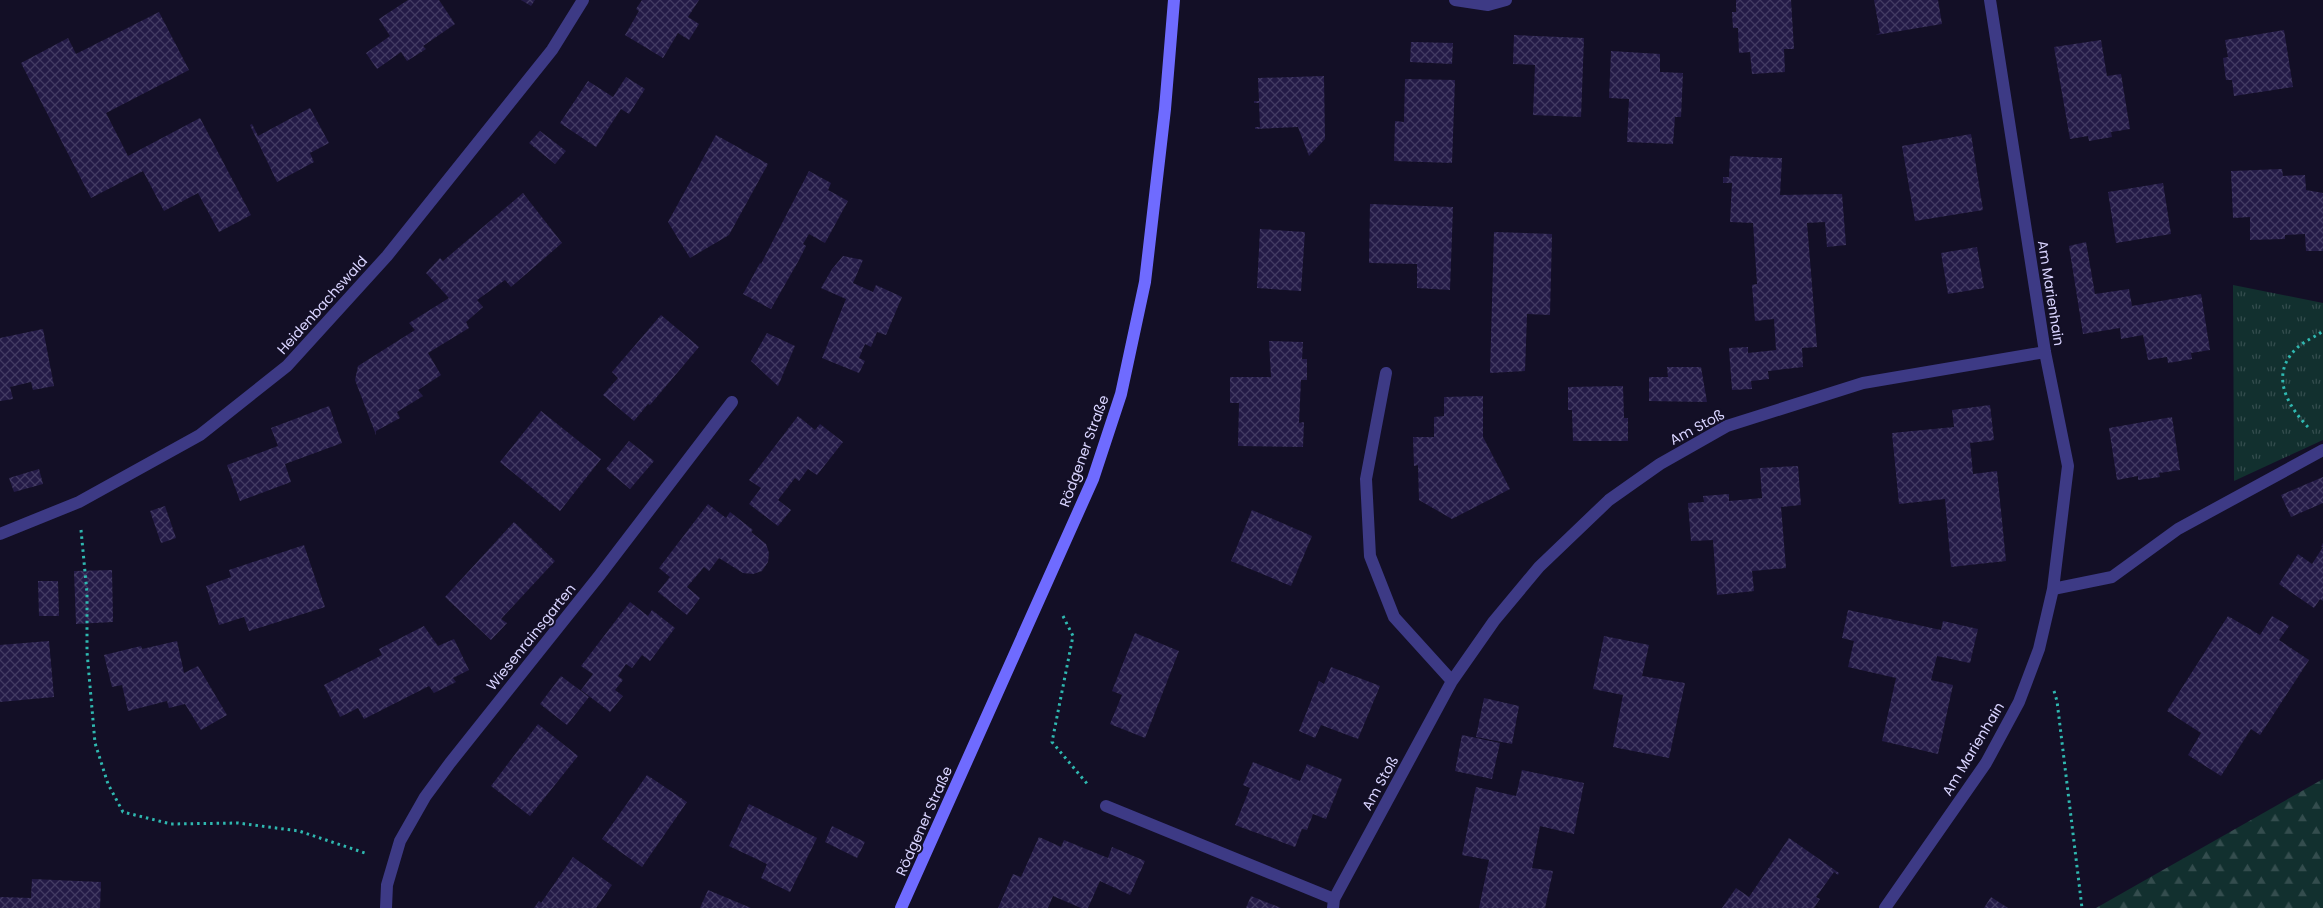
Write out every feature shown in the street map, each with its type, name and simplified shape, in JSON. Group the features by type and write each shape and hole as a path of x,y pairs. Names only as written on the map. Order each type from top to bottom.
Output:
{"main road":[{"name":"Rödgener Straße","path":"901,908 1093,480 1121,394 1145,282 1165,109 1174,0"}],"street":[{"name":"Heidenbachswald","path":"0,534 79,502 200,435 287,366 387,256 552,50 583,0"},
{"path":"1455,0 1488,5 1506,0"},
{"name":"Am Marienhain","path":"1885,908 1986,763 2019,702 2039,649 2052,589 2068,466 2045,352 1990,0"},
{"name":"Am Stoß","path":"1106,806 1333,904 1452,681 1494,621 1539,567 1609,500 1660,464 1727,426 1863,383 2045,352"},
{"path":"1386,373 1366,479 1370,556 1394,617 1452,681"},
{"name":"Wiesenrainsgarten","path":"386,908 387,885 400,841 426,798 450,763 593,584 732,402"},
{"path":"2052,589 2112,577 2178,529 2321,450"}],"path":[{"path":"2321,450 2309,428 2295,414 2286,400 2282,379 2287,363 2296,348 2323,331"},
{"path":"79,502 95,743 108,784 123,812 171,824 238,823 299,831 394,863"},
{"path":"1046,585 1073,636 1052,742 1106,806"},
{"path":"2039,649 2057,701 2082,908"}],"green space":[{"path":"2233,285 2323,303 2323,440 2234,481"},
{"path":"2323,779 2323,908 2096,908"}],"building":[{"path":"408,0 439,0 455,24 423,46 426,49 407,61 401,52 377,69 366,53 390,36 379,19"},
{"path":"521,0 535,0 531,6"},
{"path":"642,0 699,0 688,17 699,24 689,40 678,33 663,58 625,35 639,11 636,9"},
{"path":"1736,0 1791,0 1794,49 1784,49 1785,72 1752,74 1750,52 1739,53 1738,28 1733,28 1732,12 1736,12"},
{"path":"1874,0 1938,0 1942,24 1876,35 1880,33"},
{"path":"159,12 189,70 106,113 128,156 200,118 251,215 219,232 198,193 164,211 143,171 91,198 21,63 68,38 76,54"},
{"path":"2284,30 2293,87 2234,96 2232,80 2226,80 2223,58 2228,57 2225,40"},
{"path":"1514,35 1584,38 1581,117 1533,115 1535,65 1513,64"},
{"path":"2101,40 2107,76 2121,74 2130,129 2111,132 2112,137 2089,141 2088,136 2070,139 2054,47"},
{"path":"1411,42 1453,43 1452,64 1410,62"},
{"path":"1611,51 1660,54 1660,72 1683,73 1681,117 1675,117 1673,144 1627,142 1629,99 1609,98"},
{"path":"1324,76 1325,139 1309,156 1298,127 1255,129 1255,127 1260,127 1259,103 1254,103 1254,101 1259,101 1258,78"},
{"path":"626,77 645,89 629,114 621,109 596,147 560,123 588,81 613,97"},
{"path":"1405,79 1455,80 1452,163 1394,161 1395,121 1404,122"},
{"path":"310,108 329,143 310,153 314,162 277,182 250,125 252,124 258,136"},
{"path":"540,131 566,151 555,164 529,143"},
{"path":"1971,134 1983,210 1915,221 1902,146"},
{"path":"716,135 768,164 729,235 690,258 668,222"},
{"path":"1730,156 1782,158 1780,195 1842,194 1846,245 1827,247 1825,222 1807,223 1817,347 1802,348 1803,367 1768,371 1769,379 1751,381 1752,389 1732,390 1729,348 1748,347 1748,353 1776,350 1774,319 1755,321 1752,285 1757,284 1753,223 1730,222 1732,183 1723,183 1723,177 1729,177"},
{"path":"2282,169 2283,176 2305,175 2306,190 2323,193 2323,251 2306,251 2305,234 2285,235 2285,239 2250,240 2250,217 2233,218 2231,171"},
{"path":"809,171 831,183 828,190 848,201 825,243 809,234 803,244 806,246 799,260 771,309 743,294 761,264"},
{"path":"2163,183 2171,234 2116,243 2108,192"},
{"path":"523,193 562,243 511,287 505,280 477,300 483,307 466,322 469,328 428,353 441,375 418,390 423,396 397,412 400,418 376,431 376,435 355,380 358,366 415,330 409,323 449,298 426,273 440,258 443,261"},
{"path":"1370,204 1453,207 1450,290 1417,288 1417,264 1369,263"},
{"path":"1260,229 1305,232 1301,291 1257,288"},
{"path":"1494,232 1552,234 1550,315 1527,314 1525,371 1490,373"},
{"path":"2086,242 2095,294 2129,289 2132,306 2201,294 2210,350 2191,353 2192,359 2168,363 2167,357 2148,360 2143,335 2121,339 2120,328 2083,334 2069,246"},
{"path":"1977,247 1984,288 1948,294 1941,253"},
{"path":"843,256 863,260 853,283 873,292 876,285 902,297 886,335 877,332 871,347 865,344 859,358 865,361 859,373 822,358 846,299 821,288 832,269"},
{"path":"661,315 699,347 634,421 603,395 618,378 612,372"},
{"path":"43,329 54,386 33,390 31,382 10,387 13,399 0,401 0,338"},
{"path":"767,333 795,346 778,386 751,361"},
{"path":"1269,341 1303,342 1302,359 1307,359 1307,380 1301,380 1299,423 1304,422 1303,447 1238,446 1239,403 1230,403 1230,377 1271,377"},
{"path":"1667,367 1701,367 1707,402 1649,401 1649,377 1668,377"},
{"path":"1623,386 1624,418 1628,418 1628,441 1573,441 1572,410 1568,410 1568,387"},
{"path":"1483,396 1483,437 1510,489 1452,519 1419,500 1418,465 1414,466 1413,437 1434,437 1434,417 1444,416 1444,397"},
{"path":"1990,405 1994,440 1970,443 1973,474 1997,471 2006,561 1951,567 1945,499 1899,504 1892,433 1954,427 1952,410"},
{"path":"329,406 342,443 285,464 291,482 240,501 227,465 278,446 271,428"},
{"path":"541,411 601,459 560,511 500,462"},
{"path":"798,416 815,430 820,424 843,442 817,475 808,469 799,481 795,478 778,500 791,510 778,526 749,504 761,488 749,480"},
{"path":"2172,417 2180,470 2159,473 2160,477 2138,480 2138,476 2117,480 2109,428"},
{"path":"629,441 654,461 630,489 606,469"},
{"path":"1798,466 1801,505 1781,507 1786,568 1752,571 1754,591 1717,595 1713,540 1691,541 1688,503 1704,502 1703,496 1729,494 1729,501 1762,498 1760,468"},
{"path":"39,469 43,484 14,492 9,478"},
{"path":"2323,477 2323,503 2291,517 2281,495"},
{"path":"708,504 726,518 730,512 753,530 751,532 766,544 769,553 768,562 762,571 753,574 743,573 719,558 709,571 704,567 687,587 700,598 687,615 658,592 670,577 659,568"},
{"path":"165,506 176,538 161,543 150,511"},
{"path":"1252,510 1312,536 1291,586 1231,561"},
{"path":"514,522 555,561 501,619 507,623 491,640 445,597"},
{"path":"304,545 325,607 249,631 244,617 219,625 206,586 231,577 229,570"},
{"path":"2323,547 2323,601 2320,599 2314,608 2279,584 2298,554 2312,564"},
{"path":"112,570 113,622 76,624 74,571"},
{"path":"38,581 58,581 59,616 39,616"},
{"path":"630,602 648,616 652,610 675,628 650,661 642,655 632,668 626,664 618,676 623,680 615,690 623,696 610,712 581,690 593,674 581,666"},
{"path":"1848,610 1941,630 1943,621 1978,629 1970,663 1937,656 1931,680 1953,685 1938,754 1882,741 1896,678 1848,667 1854,641 1842,638"},
{"path":"2228,616 2260,635 2272,616 2289,626 2279,640 2309,660 2260,735 2251,729 2221,776 2188,755 2201,733 2167,711"},
{"path":"424,626 438,646 454,639 469,670 453,678 456,682 434,693 429,686 364,719 358,708 340,717 324,685 382,655 379,649"},
{"path":"1135,633 1179,651 1145,738 1110,724 1122,695 1112,691"},
{"path":"1604,636 1649,645 1642,676 1685,683 1669,758 1613,747 1623,695 1593,689"},
{"path":"49,641 54,697 0,702 0,645"},
{"path":"177,641 184,673 198,666 227,715 201,730 185,704 169,708 167,701 128,711 122,685 112,687 104,655 141,646 142,649"},
{"path":"1331,667 1380,686 1358,739 1321,725 1315,738 1299,731 1319,681 1324,684"},
{"path":"561,676 589,697 567,725 540,704"},
{"path":"1484,698 1519,706 1512,744 1476,737"},
{"path":"538,724 578,756 530,816 491,786"},
{"path":"1462,735 1500,743 1492,779 1455,771"},
{"path":"1253,762 1300,781 1307,764 1342,779 1326,819 1313,814 1307,830 1302,829 1295,847 1235,825 1250,788 1243,785"},
{"path":"1522,770 1584,783 1574,834 1540,826 1532,868 1553,871 1545,908 1479,908 1489,860 1462,855 1476,787 1516,796"},
{"path":"647,775 687,802 642,867 602,839"},
{"path":"749,804 817,838 790,892 761,878 767,864 729,846"},
{"path":"832,826 865,842 857,858 825,842"},
{"path":"1039,837 1061,847 1064,840 1108,858 1112,847 1145,861 1130,895 1100,881 1088,908 1081,908 1053,896 1048,908 998,908 1013,874 1021,877"},
{"path":"1789,838 1839,873 1838,875 1834,872 1816,897 1820,899 1814,908 1722,908 1736,888 1749,897"},
{"path":"573,857 612,885 596,908 534,908 539,901 541,903"},
{"path":"32,879 101,882 100,908 0,908 0,897 31,898"},
{"path":"708,890 751,908 700,908"},
{"path":"1251,896 1281,908 1246,908"},
{"path":"1991,897 2008,908 1984,908"}]}
